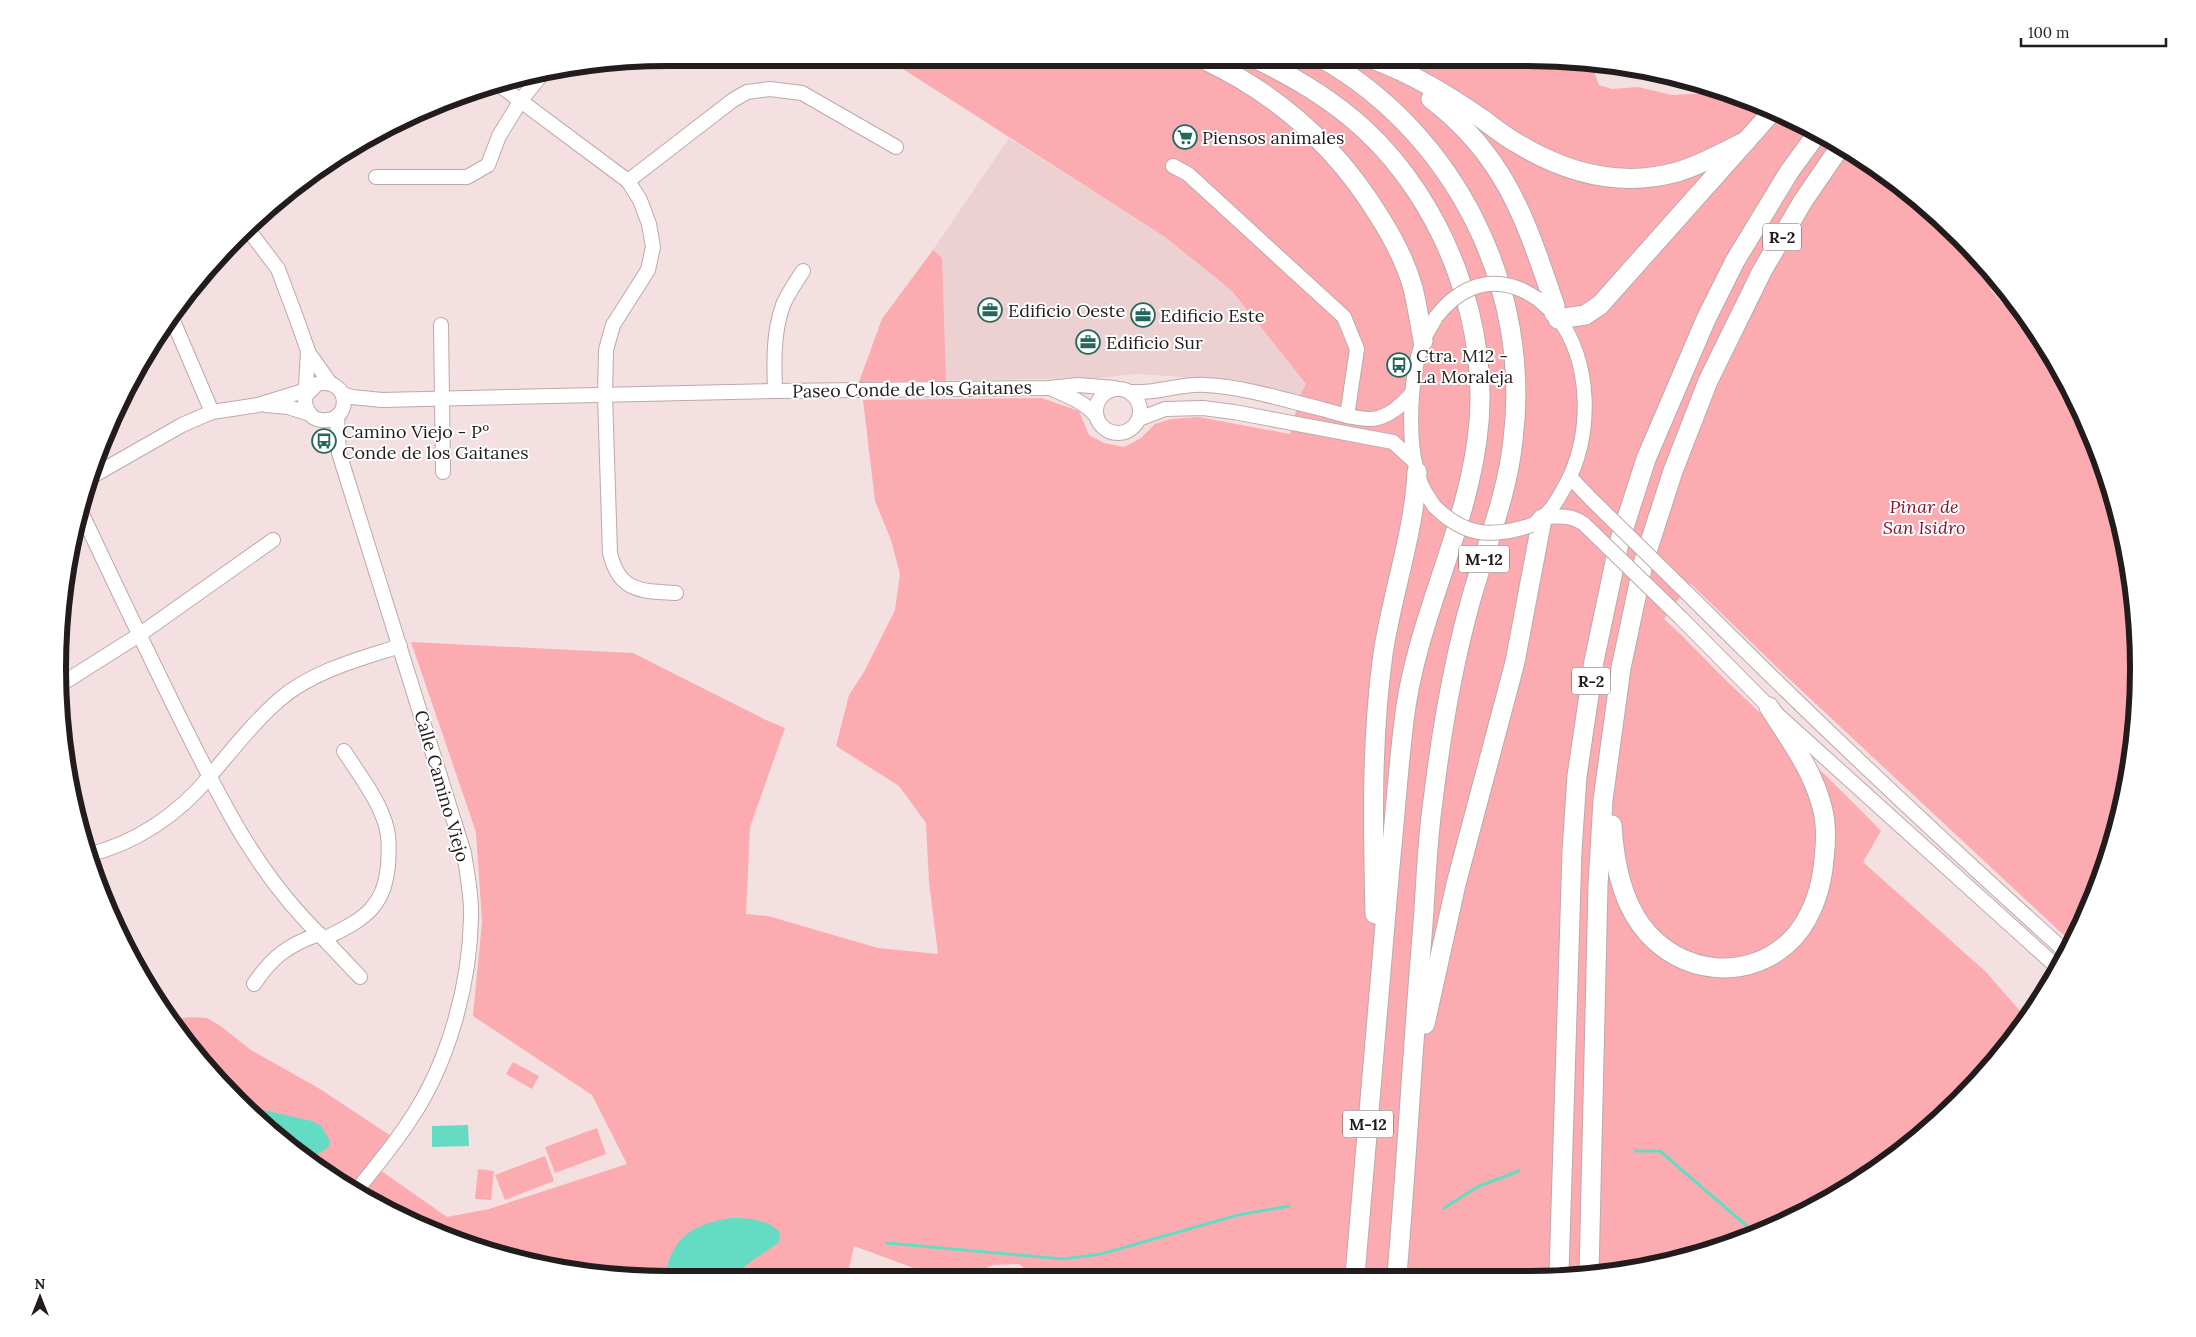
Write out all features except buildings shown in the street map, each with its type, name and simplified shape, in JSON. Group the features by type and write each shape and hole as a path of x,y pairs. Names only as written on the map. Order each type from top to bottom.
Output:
{"highway":[{"path":"1216,66 1249,83 1290,112 1320,139 1354,177 1384,224 1403,262 1413,288 1423,341"},
{"name":"M-12","path":"1270,66 1285,73 1340,108 1365,130 1412,184 1431,215 1456,266 1468,306 1479,370 1478,439 1468,487 1421,636 1404,717 1380,973 1355,1271"},
{"name":"M-12","path":"1335,66 1386,103 1416,132 1440,162 1464,200 1483,236 1498,276 1508,309 1515,363 1515,421 1507,481 1497,519 1470,601 1450,680 1432,804 1413,1041 1410,1124 1397,1271"},
{"path":"1374,66 1404,81 1430,98 1448,112 1481,145 1502,175 1519,207 1555,306 1556,316 1585,315 1600,305 1768,116"},
{"path":"1389,66 1425,82 1536,154 1567,169 1590,175 1635,178 1664,175 1698,165 1746,141"},
{"name":"R-2","path":"1559,1269 1572,852 1577,776 1594,661 1619,543 1646,459 1706,319 1735,261 1789,172 1813,139"},
{"name":"R-2","path":"1589,1267 1598,885 1603,800 1621,668 1643,564 1673,471 1708,381 1762,271 1803,201 1837,152"},
{"path":"1380,973 1376,952 1372,785 1377,713 1383,653 1411,526 1416,494 1416,467"},
{"path":"1410,1124 1416,1098 1428,1007 1469,834 1513,670 1539,520"},
{"path":"1643,564 1617,749 1612,824 1614,851 1620,882 1630,908 1648,935 1673,956 1704,967 1718,969 1744,966 1775,953 1795,936 1810,912 1818,893 1826,839 1822,807 1808,769 1769,707"}],"street":[{"path":"376,178 466,177 488,165 499,136 521,100 536,82"},
{"path":"505,89 628,181 640,200 646,216 653,247 648,270 613,325 606,350 605,395 610,553 614,570 624,582 637,589 676,593"},
{"path":"628,181 732,100 747,92 770,89 802,92 896,147"},
{"path":"1173,166 1188,174 1344,317 1357,349 1347,416"},
{"path":"252,234 278,269 308,352 330,383 336,386 343,394 344,402 339,415 330,420 313,417 288,407 258,405"},
{"name":"Paseo Conde de los Gaitanes","path":"775,391 774,347 778,325 784,304 803,271"},
{"path":"1539,520 1554,506 1570,478 1583,437 1585,410 1583,382 1572,345 1556,316 1538,299 1517,288 1503,285 1489,284 1474,287 1453,297 1436,317 1423,341 1412,394 1411,412 1416,467 1424,489 1434,506 1448,520 1467,530 1501,533 1539,520 1563,516 1577,519 1584,524 1769,707 2053,963"},
{"path":"175,325 212,412"},
{"path":"441,325 443,472"},
{"path":"308,352 308,391 305,404 313,417"},
{"path":"99,472 182,425 212,412 258,405 308,391 317,384 330,383"},
{"path":"1412,394 1395,410 1376,419 1347,416 1235,388 1186,384 1143,393 1115,388 1106,392 1100,398 1096,407 1096,416 1100,424 1113,433 1129,431 1140,419 1165,409 1203,408 1234,412 1393,442 1416,467"},
{"name":"Paseo Conde de los Gaitanes","path":"339,415 355,406 382,400 775,391 1049,388 1078,385 1115,388"},
{"name":"Paseo Conde de los Gaitanes","path":"1049,388 1073,398 1091,410 1096,416"},
{"path":"1131,392 1140,404 1140,419"},
{"name":"Paseo Conde de los Gaitanes","path":"343,394 382,400"},
{"name":"Calle Camino Viejo","path":"339,415 339,453 464,853 471,917 466,974 453,1030 435,1076 411,1120 360,1186"},
{"name":"Calle Camino Viejo","path":"313,417 339,453"},
{"path":"1570,478 1787,693 1918,818 2061,948"},
{"path":"85,522 139,635 240,835 284,897 360,978"},
{"path":"67,681 139,635 272,540"},
{"path":"95,853 117,846 144,832 183,804 210,778 255,724 280,699 307,681 332,669 400,646"},
{"path":"254,984 266,965 290,946 357,921 379,899 385,885 389,843 383,816 344,751"}],"shaded area":[{"path":"1009,138 1165,237 1232,291 1306,384 1300,395 1236,381 1138,374 1096,378 859,382 882,319 933,250"},
{"path":"258,1109 312,1121 321,1126 330,1141 328,1148 315,1156"},
{"path":"468,1125 469,1146 432,1147 432,1126"},
{"path":"730,1218 750,1219 769,1224 780,1232 779,1242 739,1271 666,1271 674,1248 688,1233 706,1224"}],"green space":[{"name":"Pinar de San Isidro","path":"898,66 1528,66 1594,70 1599,85 1612,89 1638,87 1672,95 1704,93 1758,112 1794,128 1829,147 1894,191 1925,216 1980,271 1990,283 1991,290 2003,304 2007,305 2028,334 2068,402 2070,406 2068,411 2072,411 2098,475 2118,551 2125,590 2130,668 2125,747 2118,786 2098,862 2066,938 1787,677 1690,583 1664,619 1881,831 1863,862 1986,972 2021,1012 1980,1066 1925,1121 1862,1169 1794,1209 1721,1239 1645,1259 1606,1266 1528,1271 1028,1271 1019,1264 993,1265 980,1271 922,1271 854,1246 848,1271 668,1271 590,1266 551,1259 475,1239 402,1209 367,1190 302,1146 271,1121 216,1066 179,1019 207,1018 222,1027 251,1050 320,1089 391,1136 370,1163 447,1217 489,1209 627,1164 592,1095 473,1016 482,922 476,832 411,642 633,653 785,728 750,827 746,914 768,916 878,948 938,954 929,882 926,823 899,786 836,746 849,695 864,672 895,610 900,574 891,540 875,501 863,400 1042,398 1079,411 1089,435 1104,443 1124,447 1141,438 1155,424 1171,419 1199,417 1290,434 1300,395 1306,384 1232,291 1165,237"},
{"path":"933,250 942,258 946,381 859,382 882,319"},
{"path":"513,1062 539,1076 532,1089 506,1074"},
{"path":"597,1128 606,1154 555,1173 545,1147"},
{"path":"545,1156 554,1181 505,1200 495,1175"},
{"path":"478,1169 494,1171 491,1200 475,1199"}],"waterway":[{"path":"1635,1151 1660,1151 1749,1228"},
{"path":"1444,1208 1477,1187 1519,1171"},
{"path":"887,1243 1063,1259 1101,1254 1238,1215 1289,1206"}],"place":[{"name":"Piensos animales","path":"1185,137"},
{"name":"Edificio Oeste","path":"990,310"},
{"name":"Edificio Este","path":"1143,315"},
{"name":"Edificio Sur","path":"1088,342"},
{"name":"Ctra. M12 - La Moraleja","path":"1399,365"},
{"name":"Camino Viejo - Pº Conde de los Gaitanes","path":"324,441"}]}
